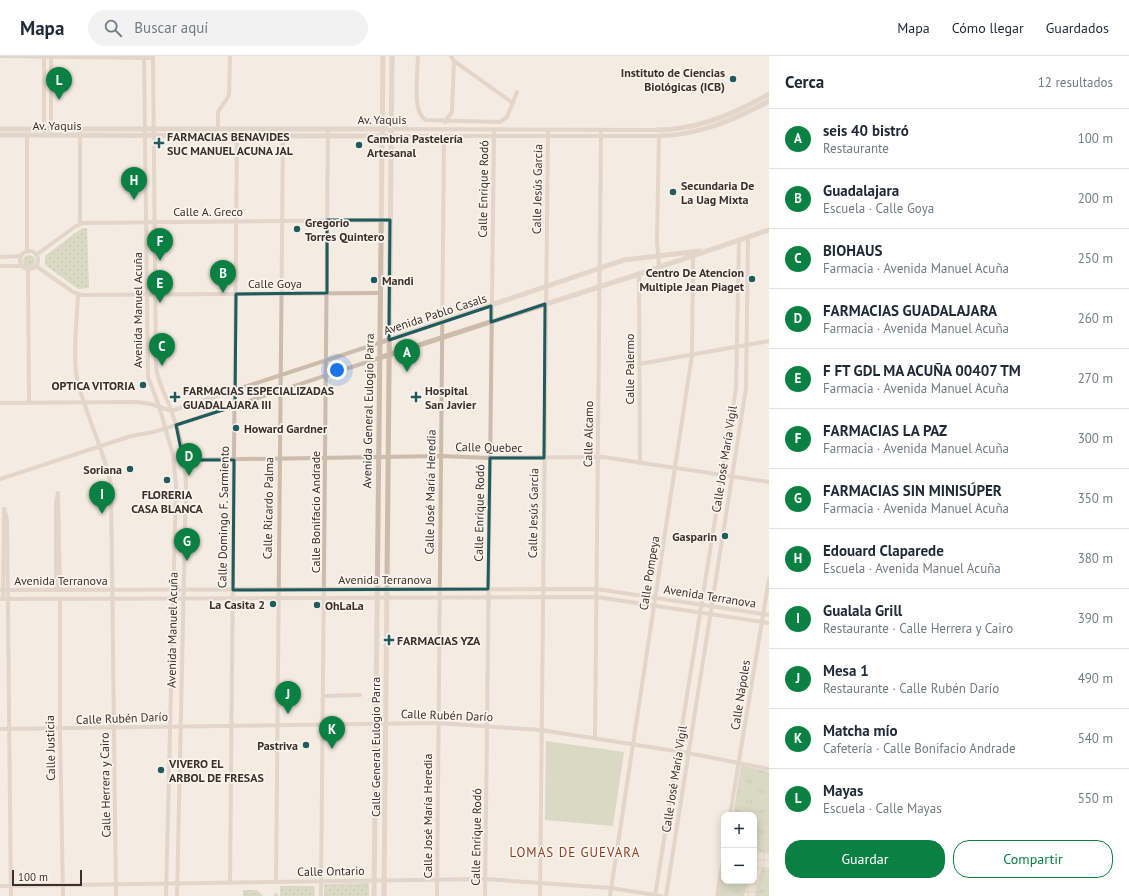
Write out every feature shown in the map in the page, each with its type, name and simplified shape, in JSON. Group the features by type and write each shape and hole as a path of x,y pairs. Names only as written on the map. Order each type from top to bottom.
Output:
{"street":[{"path":"0,56 153,57"},
{"path":"44,56 44,135"},
{"path":"51,56 51,135"},
{"path":"218,128 218,112 229,95 230,56"},
{"name":"Avenida General Eulogio Parra","path":"376,598 382,56"},
{"name":"Avenida General Eulogio Parra","path":"387,598 392,56"},
{"path":"418,56 418,111 426,120 445,122 500,122 507,117 514,103 517,92"},
{"path":"451,56 454,60 514,103"},
{"name":"Avenida Manuel Acuña","path":"144,57 148,377 159,406 173,455 176,475 166,896"},
{"name":"Avenida Manuel Acuña","path":"153,57 157,374 176,425 184,460 186,489 176,896"},
{"path":"454,60 452,112 456,119 460,122"},
{"path":"657,130 682,129 709,122 767,95 768,102 711,128 680,135 659,136 657,255 659,267"},
{"path":"445,122 452,112"},
{"name":"Av. Yaquis","path":"0,129 237,127 328,129 657,130"},
{"name":"Calle Domingo F. Sarmiento","path":"230,882 237,127"},
{"path":"36,255 80,224 80,128"},
{"name":"Calle Bonifacio Andrade","path":"322,896 328,129"},
{"name":"Calle Enrique Rodó","path":"485,896 494,130"},
{"name":"Calle Jesús García","path":"540,896 545,288 548,130"},
{"name":"Calle Alcamo","path":"595,738 602,130"},
{"name":"Av. Yaquis","path":"0,135 283,134 354,136 659,136"},
{"name":"Calle Ricardo Palma","path":"276,882 277,589 283,134"},
{"path":"27,252 28,135"},
{"name":"Calle José María Heredia","path":"437,896 444,136"},
{"name":"Calle A. Greco","path":"80,224 146,221 390,220"},
{"name":"Avenida Pablo Casals","path":"0,479 131,436 176,425 279,392 389,354 600,287 692,254 709,250 769,230"},
{"name":"Calle José María Vigil","path":"666,896 746,388 748,237"},
{"name":"Calle José María Vigil","path":"655,896 699,612 736,388 739,240"},
{"path":"0,257 21,256 27,252 32,252 36,255 38,261 36,266"},
{"name":"Avenida Pablo Casals","path":"171,411 600,270 629,259 657,255 692,254"},
{"name":"Calle Pompeya","path":"610,896 692,355 692,254"},
{"path":"21,256 22,266"},
{"path":"0,266 22,266 28,269 36,266"},
{"path":"36,266 78,294"},
{"path":"28,269 29,403"},
{"name":"Calle Palermo","path":"639,274 640,463"},
{"name":"Calle Goya","path":"78,294 380,293"},
{"name":"Calle Herrera y Cairo","path":"78,294 76,375 100,446 111,485 116,896"},
{"path":"639,364 769,342"},
{"path":"0,403 137,402 159,406 171,411"},
{"name":"Calle Quebec","path":"184,460 279,460 441,456 490,458 598,457 769,482"},
{"path":"58,556 60,502 58,493 56,502 58,590"},
{"path":"3,590 7,519 4,509 3,590 8,729 11,896"},
{"name":"Calle Nápoles","path":"731,812 769,579"},
{"name":"Avenida Terranova","path":"3,590 597,589 769,615"},
{"name":"Avenida Terranova","path":"4,599 596,597 769,623"},
{"name":"Calle General Eulogio Parra","path":"374,896 376,598"},
{"name":"Calle General Eulogio Parra","path":"384,896 387,598"},
{"name":"Calle Justicia","path":"60,599 60,729 64,896"},
{"path":"324,696 360,695"},
{"name":"Calle Rubén Darío","path":"0,729 438,723 541,730 688,753 769,770"},
{"path":"717,896 721,872"},
{"name":"Calle Ontario","path":"0,886 485,879 611,888 662,896"}],"highlighted area":[{"path":"327,220 390,220 389,340 491,306 491,322 545,304 544,458 490,458 488,589 233,590 234,460 183,460 176,425 235,406 236,294 327,293"}],"green space":[{"path":"82,228 87,228 89,288 78,289 45,265 45,256"},
{"path":"27,255 31,255 35,261 31,267 27,267 23,263 23,259"},
{"path":"546,741 624,752 613,826 545,820"},
{"path":"741,765 769,772 769,896 717,896 721,877 721,884 757,884 757,812 733,812"},
{"path":"369,883 369,896 324,896 324,884"},
{"path":"280,886 314,886 315,896 280,896"},
{"path":"243,890 257,890 263,896 243,896"}],"shaded area":[{"path":"757,851 769,854 769,869 762,867 755,896 744,896 747,884 757,884"}],"place":[{"name":"Instituto de Ciencias Biológicas (ICB)","path":"733,79"},
{"name":"Mayas","path":"59,100"},
{"name":"FARMACIAS BENAVIDES SUC MANUEL ACUNA JAL","path":"159,143"},
{"name":"Cambria Pastelería Artesanal","path":"359,145"},
{"name":"Secundaria De La Uag Mixta","path":"673,192"},
{"name":"Edouard Claparede","path":"134,200"},
{"name":"Gregorio Torres Quintero","path":"297,229"},
{"name":"FARMACIAS LA PAZ","path":"160,261"},
{"name":"Centro De Atencion Multiple Jean Piaget","path":"752,279"},
{"name":"Mandi","path":"374,280"},
{"name":"Guadalajara","path":"223,293"},
{"name":"F FT GDL MA ACUÑA 00407 TM","path":"160,303"},
{"name":"BIOHAUS","path":"162,366"},
{"name":"seis 40 bistró","path":"407,372"},
{"name":"OPTICA VITORIA","path":"143,385"},
{"name":"FARMACIAS ESPECIALIZADAS GUADALAJARA III","path":"175,397"},
{"name":"Hospital San Javier","path":"416,397"},
{"name":"Howard Gardner","path":"236,428"},
{"name":"Soriana","path":"130,469"},
{"name":"FARMACIAS GUADALAJARA","path":"189,476"},
{"name":"FLORERIA CASA BLANCA","path":"167,480"},
{"name":"Gualala Grill","path":"102,514"},
{"name":"Gasparin","path":"725,536"},
{"name":"FARMACIAS SIN MINISÚPER","path":"187,561"},
{"name":"La Casita 2","path":"273,604"},
{"name":"OhLaLa","path":"317,605"},
{"name":"FARMACIAS YZA","path":"389,640"},
{"name":"Mesa 1","path":"288,714"},
{"name":"Pastriva","path":"306,745"},
{"name":"Matcha mío","path":"332,749"},
{"name":"VIVERO EL ARBOL DE FRESAS","path":"161,770"}],"district":[{"name":"LOMAS DE GUEVARA","path":"575,852"}]}
